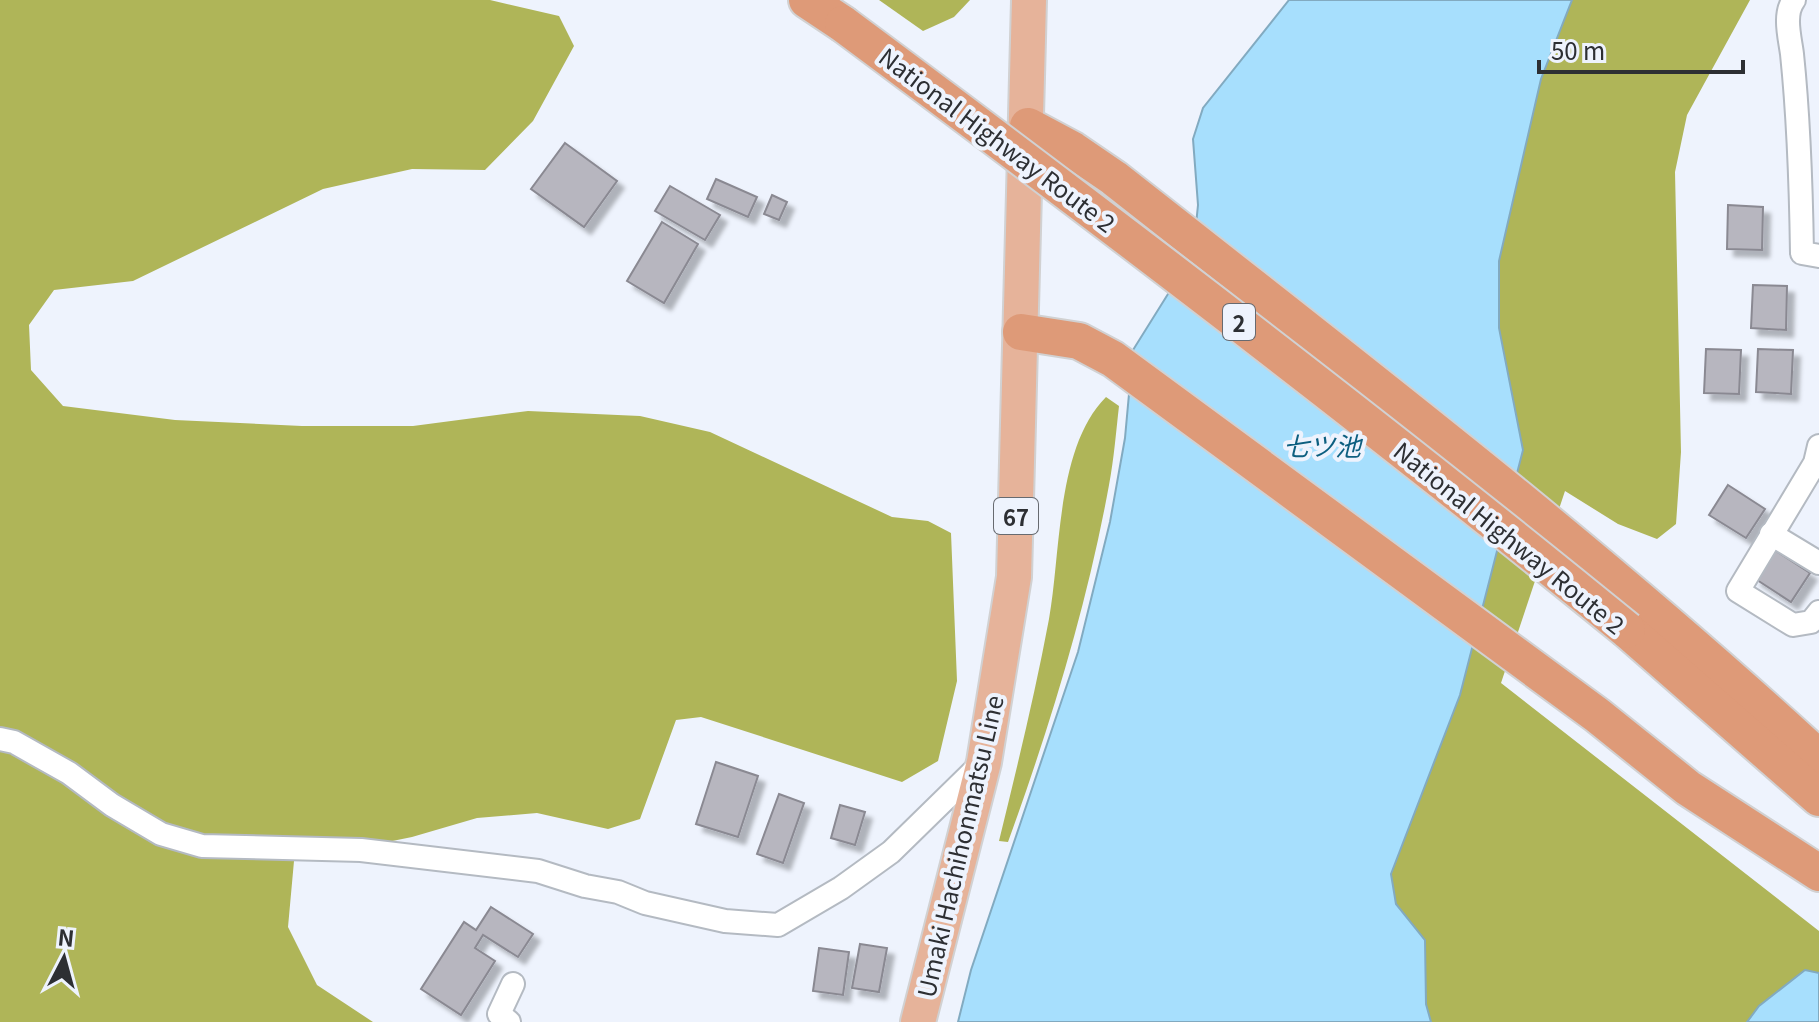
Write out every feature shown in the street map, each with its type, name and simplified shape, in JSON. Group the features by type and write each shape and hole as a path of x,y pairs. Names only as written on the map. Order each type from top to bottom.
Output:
{"highway":[{"name":"National Highway Route 2","path":"807,0 1160,260 1447,484 1627,630 1819,798"},
{"path":"1028,126 1073,150 1114,178 1590,556 1819,758"},
{"path":"1021,332 1079,341 1113,359 1597,715 1688,788 1819,873"}],"main road":[{"name":"Umaki Hachihonmatsu Line","path":"918,1022 984,762 1014,577 1029,0"}],"street":[{"path":"1794,0 1789,6 1788,27 1809,120 1802,253 1819,256"},
{"path":"1819,446 1815,463 1738,591 1793,625 1811,622 1819,612"},
{"path":"1771,534 1819,563"},
{"path":"0,739 14,742 69,773 112,805 161,834 202,846 361,850 538,871 585,886 618,892 645,903 725,921 778,925 841,888 891,852 984,762"},
{"path":"509,1022 499,1014 513,984"}],"green space":[{"path":"0,0 490,0 559,16 574,46 533,121 485,170 412,169 323,189 133,281 54,290 29,325 31,370 63,406 175,420 302,426 413,426 528,411 640,416 710,432 892,517 928,521 951,533 957,681 938,761 902,782 701,717 676,720 640,819 608,829 537,813 477,818 412,837 294,861 288,927 317,985 373,1022 0,1022"},
{"path":"879,0 970,0 954,17 923,31"},
{"path":"1572,0 1750,0 1687,115 1675,172 1681,452 1676,524 1657,539 1618,524 1565,491 1501,683 1819,931 1819,973 1805,970 1759,1006 1747,1022 1431,1022 1426,1004 1425,940 1396,904 1391,874 1460,695 1523,450 1499,328 1499,261 1541,79"},
{"path":"1106,397 1119,406 1111,475 1090,576 1053,710 1008,842 999,841 1049,619 1069,472 1090,418"}],"water":[{"name":"七ツ池","path":"1289,0 1572,0 1541,79 1499,261 1499,328 1523,450 1460,695 1391,874 1396,904 1425,940 1426,1004 1431,1022 958,1022 971,970 1078,652 1110,522 1125,438 1133,350 1193,254 1198,205 1193,139 1203,108"},
{"path":"1805,970 1819,973 1819,1022 1747,1022 1759,1006"}],"building":[{"path":"565,143 617,181 584,227 531,189"},
{"path":"716,179 757,197 748,217 707,199"},
{"path":"670,186 720,215 705,240 655,211"},
{"path":"772,195 787,202 779,220 764,214"},
{"path":"1728,205 1763,207 1762,250 1727,249"},
{"path":"662,222 698,244 664,303 627,281"},
{"path":"1753,285 1787,286 1786,330 1751,328"},
{"path":"1706,349 1741,350 1739,394 1704,393"},
{"path":"1758,349 1793,350 1791,394 1756,392"},
{"path":"1728,485 1765,509 1746,538 1709,515"},
{"path":"1773,549 1810,573 1791,602 1754,578"},
{"path":"716,762 758,776 738,837 696,824"},
{"path":"779,794 804,803 783,863 757,854"},
{"path":"840,805 865,812 855,845 831,838"},
{"path":"491,907 533,934 518,957 483,935 475,948 495,961 461,1015 421,989 464,922 476,930"},
{"path":"860,944 887,948 879,992 852,988"},
{"path":"819,948 849,952 843,995 813,991"}]}
